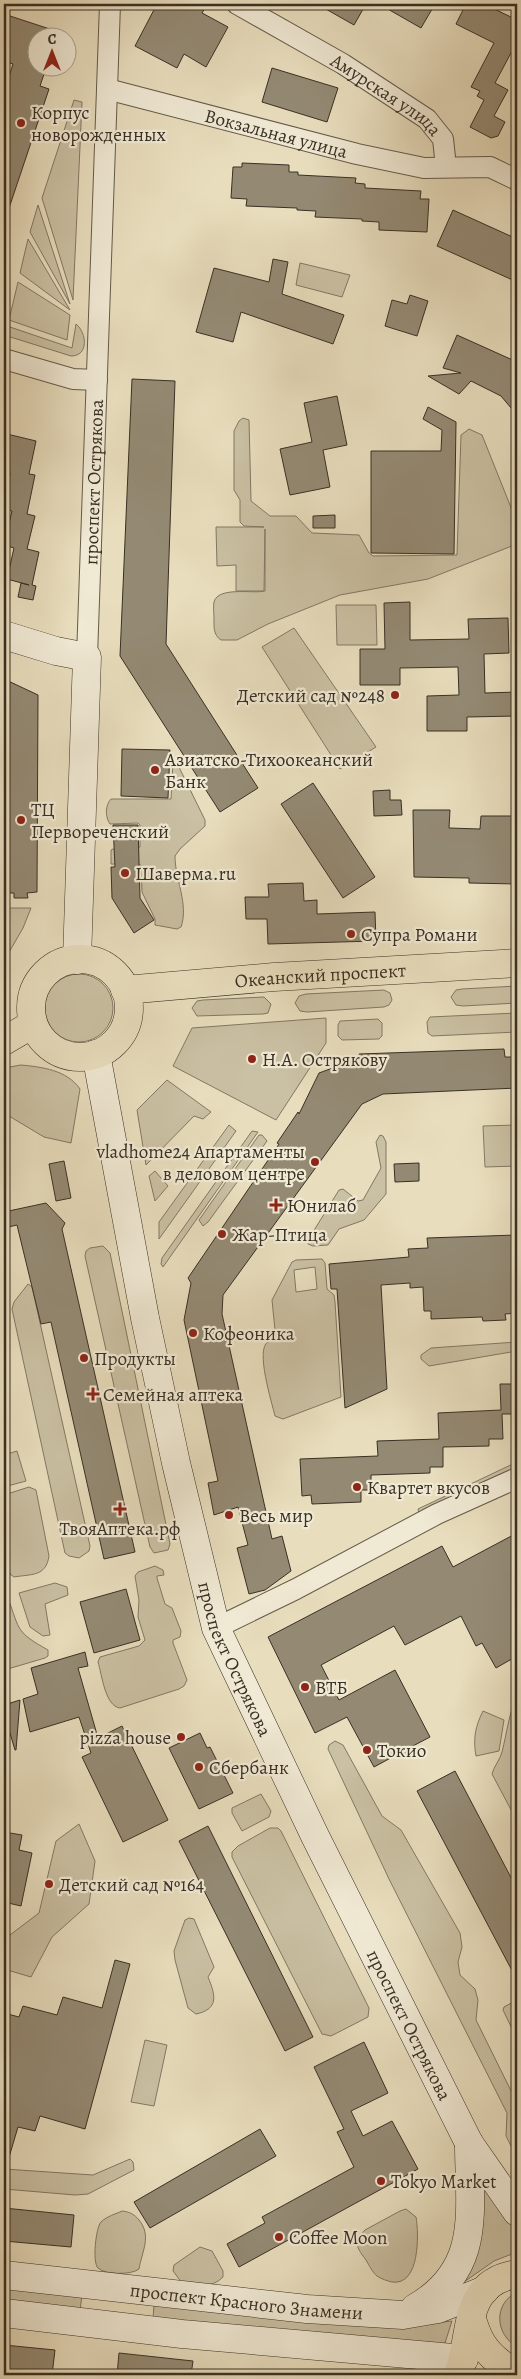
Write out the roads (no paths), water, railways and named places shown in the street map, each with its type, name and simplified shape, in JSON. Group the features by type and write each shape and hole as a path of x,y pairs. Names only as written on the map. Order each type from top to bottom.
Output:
{"main road":[{"path":"4,635 56,651 87,657"},
{"name":"проспект Острякова","path":"77,960 87,657"},
{"path":"77,960 95,962 106,967 120,980 126,990 129,1010 124,1029 114,1044 96,1054 82,1057 61,1054 44,1042 33,1024 31,1006 38,984 54,967 77,960"},
{"name":"Океанский проспект","path":"126,990 274,977 517,963"},
{"path":"4,1041 33,1024"},
{"name":"проспект Острякова","path":"96,1054 147,1328 194,1543 216,1628 312,1829 469,2143 517,2212"},
{"path":"402,2315 437,2293 454,2274 465,2252 470,2232 469,2143"},
{"path":"512,2367 461,2367 470,2315 479,2298 485,2290 498,2280 517,2274"},
{"name":"проспект Красного Знамени","path":"4,2275 307,2309 402,2315 438,2309 485,2290"},
{"path":"128,2327 132,2289"},
{"name":"проспект Красного Знамени","path":"4,2313 383,2353 461,2367"},
{"path":"470,2315 475,2334 482,2347 491,2357 512,2367"},
{"name":"проспект Красного Знамени","path":"383,2353 432,2372 434,2375"}],"street":[{"name":"проспект Острякова","path":"87,657 110,4"},
{"name":"Амурская улица","path":"237,4 343,64 427,119 443,139 446,167 490,167 517,180"},
{"name":"Вокзальная улица","path":"107,89 357,154 424,168 446,167"},
{"path":"4,359 73,379 97,380"},
{"path":"216,1628 296,1589 436,1514 517,1478"}],"place":[{"name":"Корпус новорожденных","path":"21,123"},
{"name":"Детский сад №248","path":"395,695"},
{"name":"Азиатско-Тихоокеанский Банк","path":"155,770"},
{"name":"ТЦ Первореченский","path":"21,820"},
{"name":"Шаверма.ru","path":"125,873"},
{"name":"Супра Романи","path":"351,934"},
{"name":"Н.А. Острякову","path":"252,1059"},
{"name":"vladhome24 Апартаменты в деловом центре","path":"315,1162"},
{"name":"Юнилаб","path":"276,1205"},
{"name":"Жар-Птица","path":"222,1234"},
{"name":"Кофеоника","path":"193,1333"},
{"name":"Продукты","path":"84,1358"},
{"name":"Семейная аптека","path":"93,1394"},
{"name":"Квартет вкусов","path":"357,1487"},
{"name":"ТвояАптека.рф","path":"120,1509"},
{"name":"Весь мир","path":"229,1515"},
{"name":"ВТБ","path":"305,1687"},
{"name":"pizza house","path":"181,1737"},
{"name":"Токио","path":"367,1750"},
{"name":"Сбербанк","path":"199,1767"},
{"name":"Детский сад №164","path":"49,1884"},
{"name":"Tokyo Market","path":"381,2181"},
{"name":"Coffee Moon","path":"279,2237"}]}
